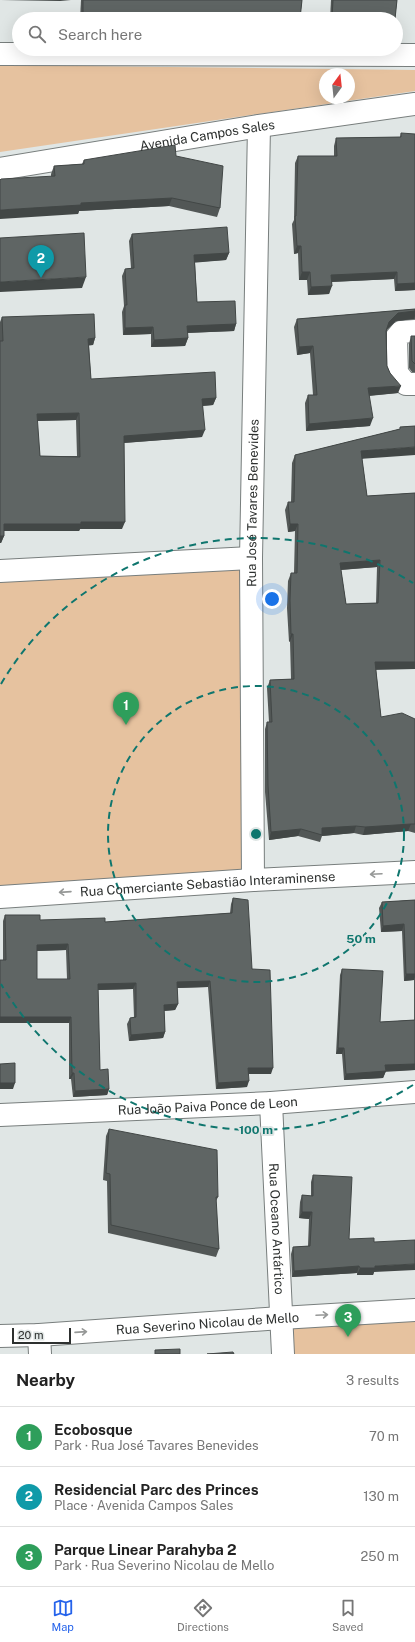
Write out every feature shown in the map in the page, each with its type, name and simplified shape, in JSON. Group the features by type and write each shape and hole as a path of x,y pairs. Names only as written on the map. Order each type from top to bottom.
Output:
{"street":[{"path":"0,54 12,54"},
{"path":"403,55 415,55"},
{"name":"Avenida Campos Sales","path":"0,169 259,126 415,104"},
{"name":"Rua José Tavares Benevides","path":"253,880 251,558 259,126"},
{"path":"415,331 402,332 396,338 397,373 406,384 415,384"},
{"path":"0,571 251,558"},
{"name":"Rua Comerciante Sebastião Interaminense","path":"0,897 253,880 415,872"},
{"name":"Rua João Paiva Ponce de Leon","path":"0,1115 271,1103 415,1092"},
{"name":"Rua Oceano Antártico","path":"271,1103 283,1354"},
{"name":"Rua Severino Nicolau de Mello","path":"0,1336 39,1344 282,1318 415,1310"}],"shaded area":[{"path":"0,65 319,69 319,104 327,104 0,152"},
{"path":"355,69 415,70 415,91 355,100"},
{"path":"251,558 253,880 0,897 0,571"},
{"path":"415,1313 415,1354 282,1354 281,1319"}],"building":[{"path":"83,0 302,0 301,12 83,12"},
{"path":"333,0 397,0 396,12 332,12"},
{"path":"401,133 415,134 415,283 397,284 397,272 331,275 332,286 311,287 310,272 302,272 301,246 297,246 295,216 298,156 337,156 336,138 401,137"},
{"path":"175,145 176,156 223,166 220,208 172,198 81,203 81,205 0,210 1,179 55,176 54,166 84,164 84,160"},
{"path":"227,227 229,253 194,255 197,302 235,301 236,324 187,326 188,338 154,340 153,327 125,328 125,305 127,305 125,269 134,268 132,234"},
{"path":"84,233 86,277 0,282 0,238"},
{"path":"415,309 415,311 398,313 389,322 386,331 387,366 390,373 401,386 368,388 373,418 309,424 308,395 317,395 313,346 299,347 297,319"},
{"path":"94,314 95,338 88,339 91,379 215,372 216,398 202,399 205,430 124,436 125,522 81,522 81,524 4,524 4,536 0,536 0,341 3,341 2,317","holes":["79,413 80,457 40,456 37,414"]},
{"path":"411,336 415,336 415,364 412,361"},
{"path":"415,426 415,447 361,451 367,496 415,493 415,662 375,662 381,717 402,713 415,719 415,824 322,828 322,835 301,829 271,832 268,785 267,722 272,722 270,680 294,679 293,634 291,634 290,600 291,573 297,573 298,524 290,524 288,502 294,502 295,455 400,429 400,427","holes":["380,560 378,603 346,604 340,563"]},
{"path":"233,898 248,900 252,969 270,970 273,1068 248,1068 249,1081 218,1083 210,981 177,982 178,1004 164,1005 165,1032 131,1035 130,1018 136,1017 136,983 98,984 100,1070 108,1069 109,1089 75,1091 74,1073 72,1073 71,1017 0,1017 0,960 6,960 5,915 40,915 40,920 105,918 105,922 232,913","holes":["68,944 70,979 37,979 37,945"]},
{"path":"415,900 415,974 406,974 404,924 383,926 382,902"},
{"path":"342,969 383,971 380,1022 415,1020 415,1064 385,1065 386,1071 346,1074 344,1048 338,1048"},
{"path":"15,1063 15,1083 0,1083 0,1064"},
{"path":"109,1129 217,1150 218,1197 216,1197 219,1249 111,1225 110,1174 106,1173"},
{"path":"313,1175 352,1177 349,1239 374,1238 374,1242 415,1240 415,1264 375,1266 375,1268 360,1268 359,1266 294,1271 293,1247 310,1246 312,1212 302,1212 302,1195 313,1196"},
{"path":"180,1349 180,1354 155,1354 155,1350"},
{"path":"233,1352 234,1354 207,1354"}],"place":[{"name":"Residencial Parc des Princes","path":"41,278"},
{"name":"Ecobosque","path":"126,725"},
{"name":"Parque Linear Parahyba 2","path":"348,1337"}]}
